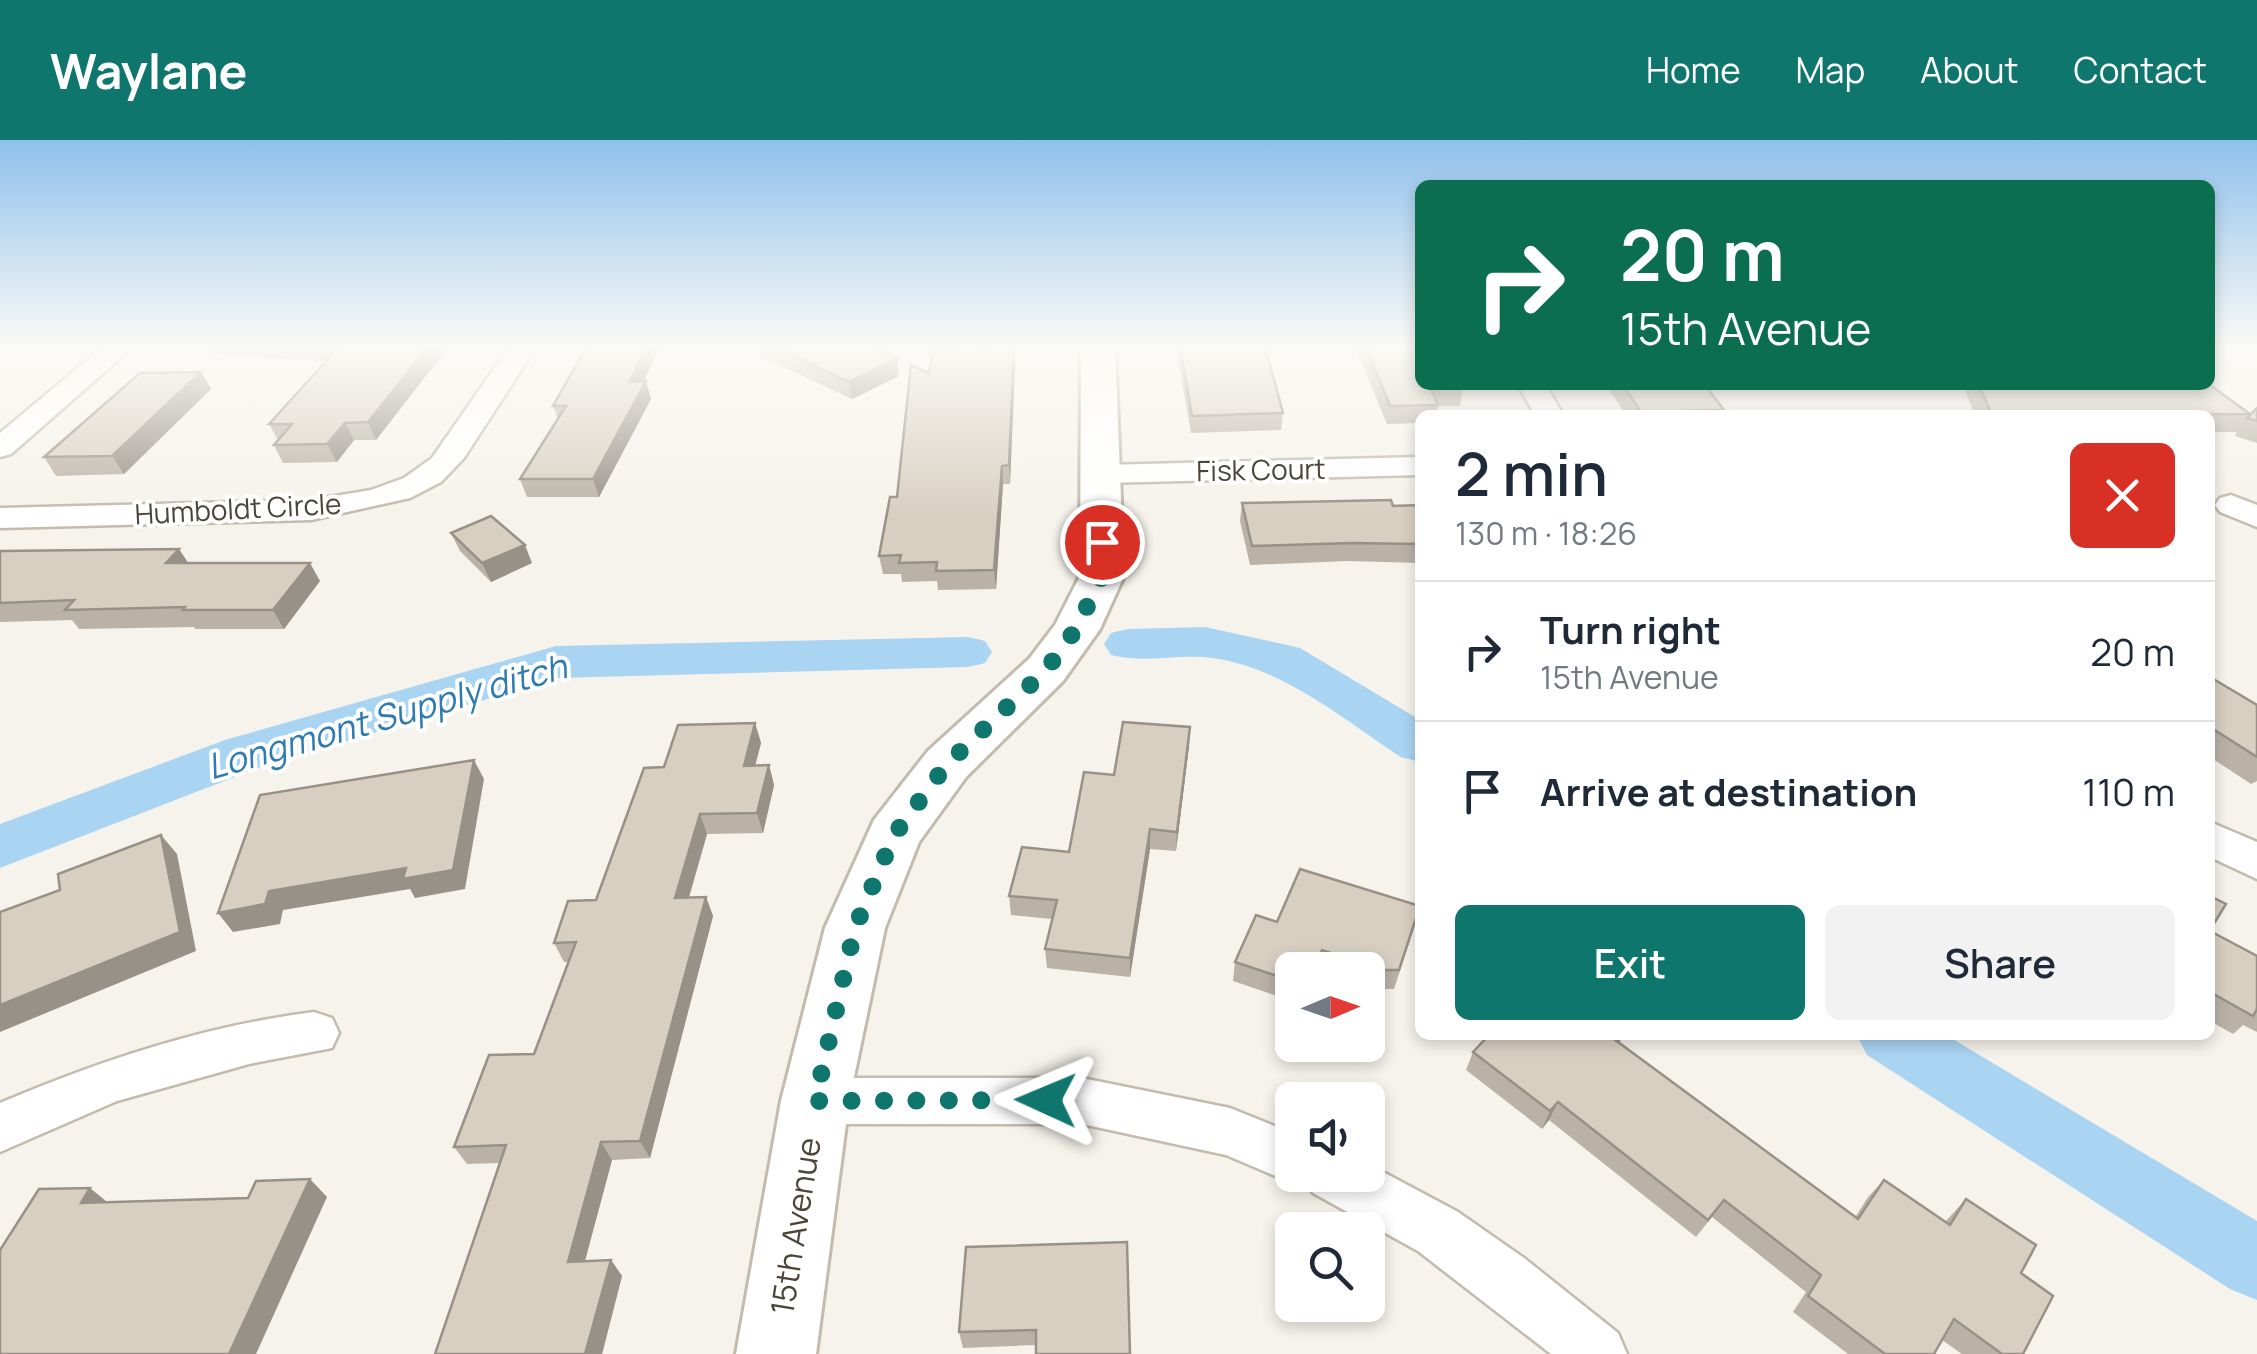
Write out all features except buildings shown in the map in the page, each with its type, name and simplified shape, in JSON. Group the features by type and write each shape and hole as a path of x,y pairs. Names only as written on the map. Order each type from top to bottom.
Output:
{"street":[{"path":"0,448 54,403"},
{"name":"Humboldt Circle","path":"0,518 311,510 362,503 411,485 442,465 485,403"},
{"name":"15th Avenue","path":"776,1354 815,1101 855,928 894,835 947,764 1046,670 1076,629 1102,576 1100,403"},
{"name":"Fisk Court","path":"1103,474 1415,466"},
{"path":"2215,841 2257,862"},
{"path":"0,1128 108,1081 249,1042 314,1034"},
{"path":"815,1101 1082,1100 1230,1132 1275,1151"},
{"path":"1373,1192 1517,1285 1598,1354"}],"waterway":[{"name":"Longmont Supply ditch","path":"1128,644 1205,642 1283,659 1415,741"},
{"name":"Longmont Supply ditch","path":"0,847 244,753 556,662 968,652"},
{"name":"Longmont Supply ditch","path":"1898,1040 2257,1263"}],"route":[{"path":"1046,1100 815,1101 855,928 894,835 947,764 1046,670 1076,629 1102,576 1102,542"}]}
